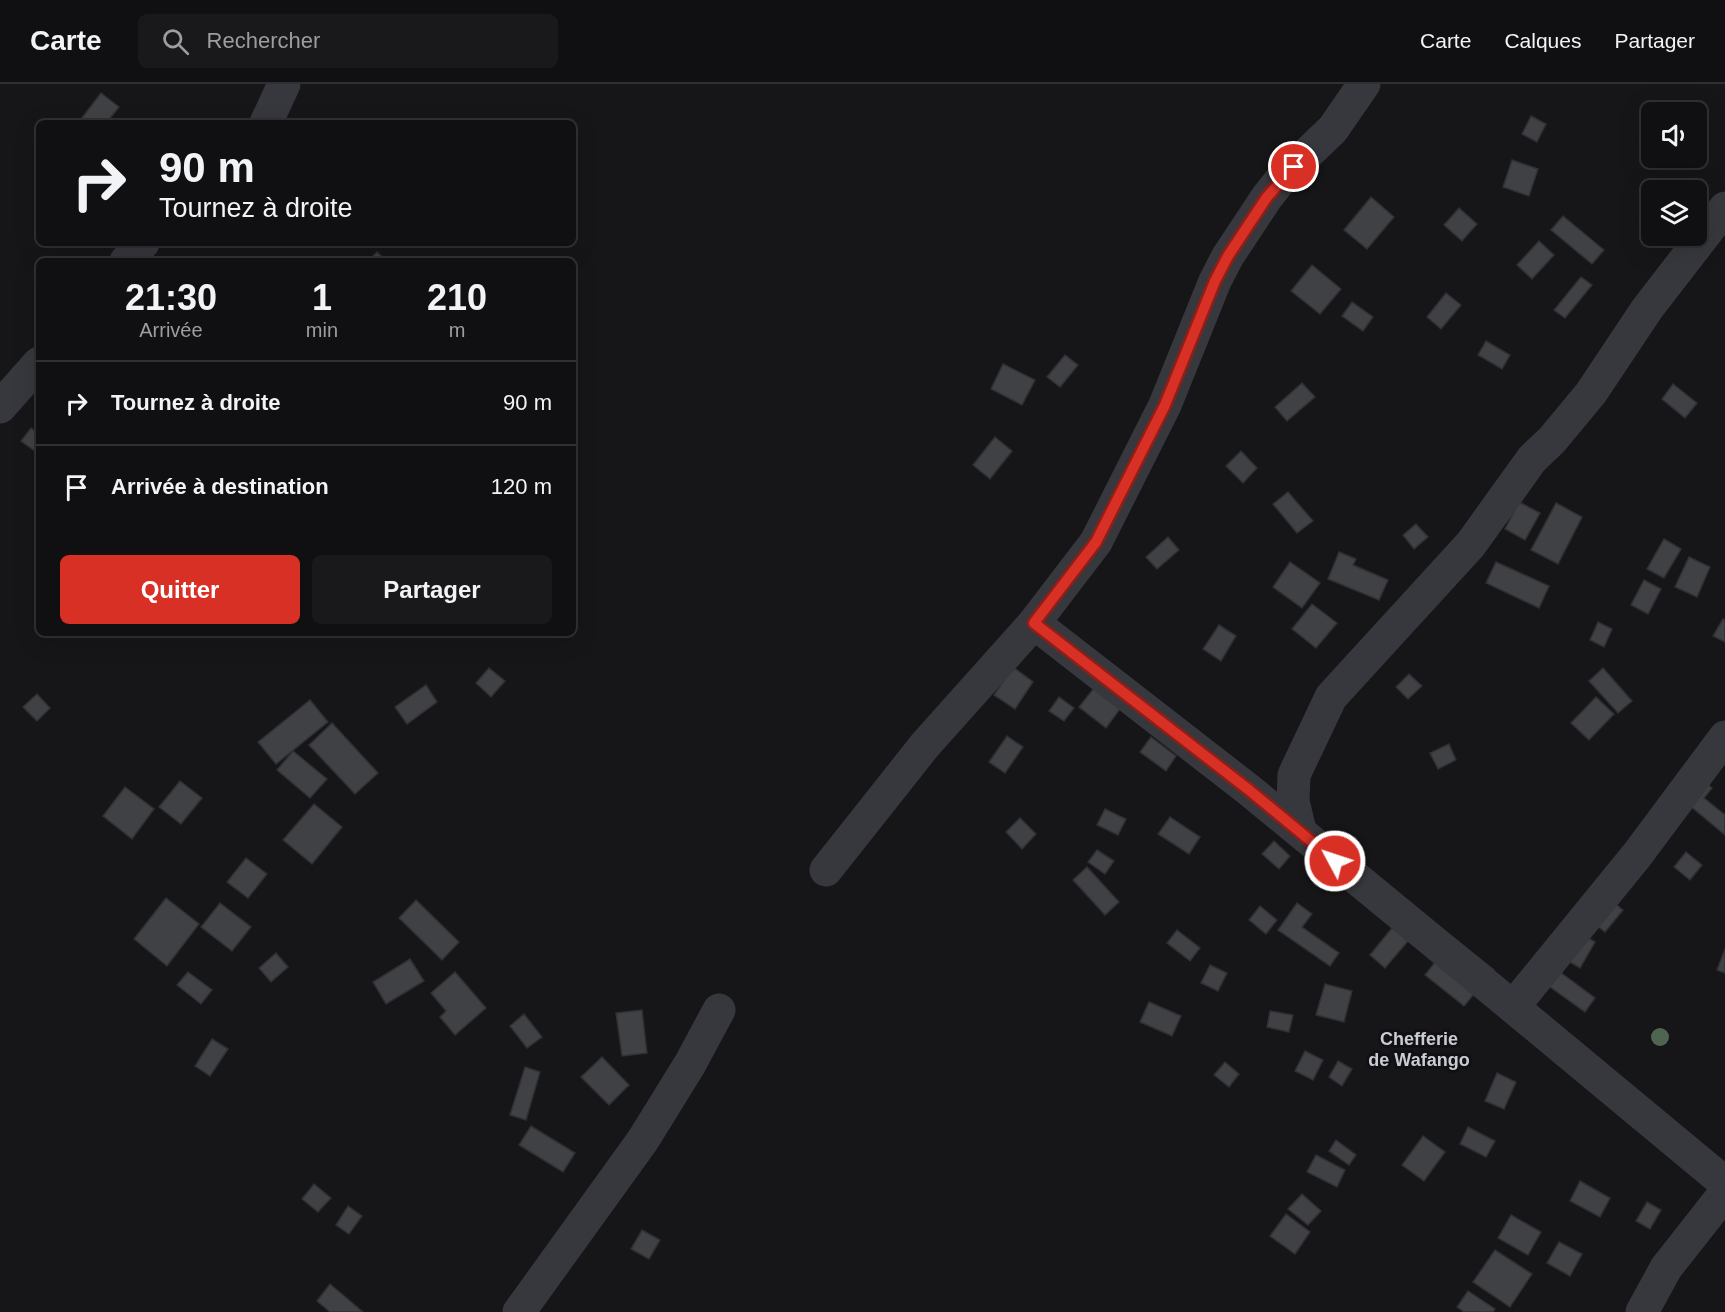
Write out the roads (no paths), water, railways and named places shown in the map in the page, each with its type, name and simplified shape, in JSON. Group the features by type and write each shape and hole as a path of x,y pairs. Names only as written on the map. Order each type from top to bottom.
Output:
{"street":[{"path":"267,120 284,84"},
{"path":"826,870 926,745 1034,623 1096,542 1165,405 1215,281 1228,256 1267,197 1283,177 1333,129 1364,84"},
{"path":"1300,831 1293,801 1294,775 1331,697 1471,544 1532,459 1552,440 1591,393 1647,309 1725,208"},
{"path":"129,258 140,246"},
{"path":"0,407 36,366"},
{"path":"1034,623 1300,831 1725,1183"},
{"path":"1513,1007 1637,855 1725,737"},
{"path":"519,1312 643,1140 690,1064 719,1010"},
{"path":"1642,1312 1666,1268 1725,1193"}],"district":[{"name":"Chefferie de Wafango","path":"1419,1049"}]}
